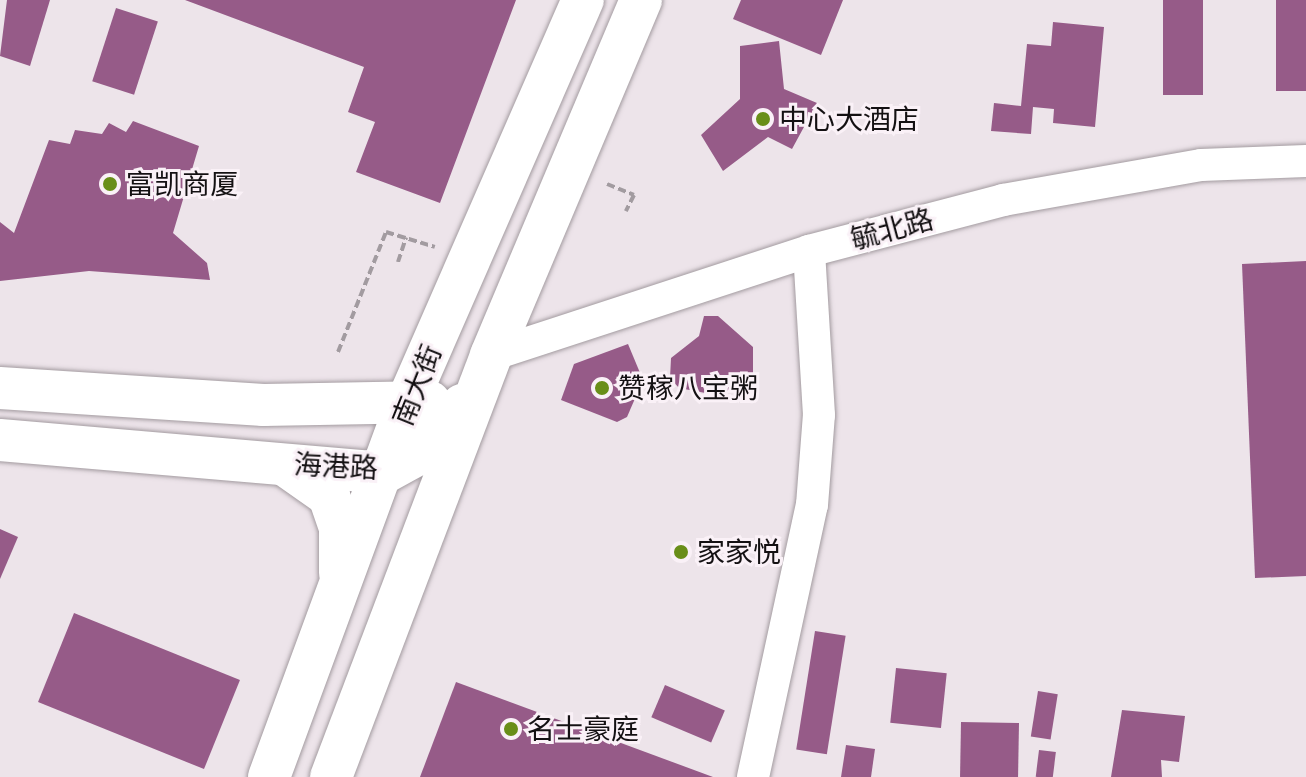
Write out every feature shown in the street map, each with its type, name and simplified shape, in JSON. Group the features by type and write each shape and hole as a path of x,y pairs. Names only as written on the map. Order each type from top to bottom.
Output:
{"main road":[{"name":"南大街","path":"269,777 384,473 405,407 583,0"},
{"name":"南大街","path":"331,777 491,355 641,0"},
{"name":"海港路","path":"0,388 405,407 462,386 491,355"},
{"name":"海港路","path":"0,440 384,473 451,423 491,355"},
{"path":"280,463 329,496 340,528 339,590"}],"street":[{"name":"毓北路","path":"491,355 809,251 1003,200 1201,165 1306,161"},
{"path":"753,777 812,505 819,415 809,251"}],"path":[{"path":"607,184 634,195 626,211"},
{"path":"338,352 379,240 386,232 435,247"},
{"path":"398,262 406,237"}],"building":[{"path":"7,0 50,0 30,66 0,56"},
{"path":"185,0 516,0 440,203 356,172 375,122 348,112 364,67"},
{"path":"741,0 843,0 821,55 733,19"},
{"path":"1163,0 1203,0 1203,95 1163,95"},
{"path":"1276,0 1306,0 1306,91 1276,91"},
{"path":"116,8 158,22 134,95 92,81"},
{"path":"1053,22 1104,27 1095,127 1053,123 1054,109 1033,107 1031,134 991,131 994,103 1021,106 1027,44 1051,46"},
{"name":"中心大酒店","path":"779,41 784,89 817,103 792,149 768,137 723,171 701,135 740,99 740,46"},
{"name":"富凯商厦","path":"133,121 199,146 173,233 207,263 210,280 89,271 0,281 0,222 14,233 49,140 70,144 75,130 102,134 109,123 126,132"},
{"path":"1306,261 1306,576 1255,578 1242,264"},
{"path":"704,316 718,316 753,347 753,381 716,395 679,388 670,378 671,358 699,336"},
{"name":"赞稼八宝粥","path":"628,344 643,380 627,417 617,422 561,400 574,364"},
{"path":"0,529 18,537 0,579"},
{"path":"74,613 240,680 204,769 38,702"},
{"path":"815,631 846,636 827,754 796,750"},
{"path":"896,668 947,673 941,728 890,723"},
{"name":"名士豪庭","path":"456,682 713,777 420,777"},
{"path":"665,685 725,710 711,743 651,717"},
{"path":"1038,691 1058,694 1051,740 1031,736"},
{"path":"1122,710 1185,716 1179,762 1161,760 1162,777 1111,777"},
{"path":"961,722 1019,723 1018,777 960,777"},
{"path":"846,745 875,749 871,777 841,777"},
{"path":"1039,750 1056,752 1053,777 1036,777"}],"place":[{"name":"中心大酒店","path":"763,119"},
{"name":"富凯商厦","path":"110,184"},
{"name":"赞稼八宝粥","path":"602,388"},
{"name":"家家悦","path":"681,552"},
{"name":"名士豪庭","path":"511,729"}]}
